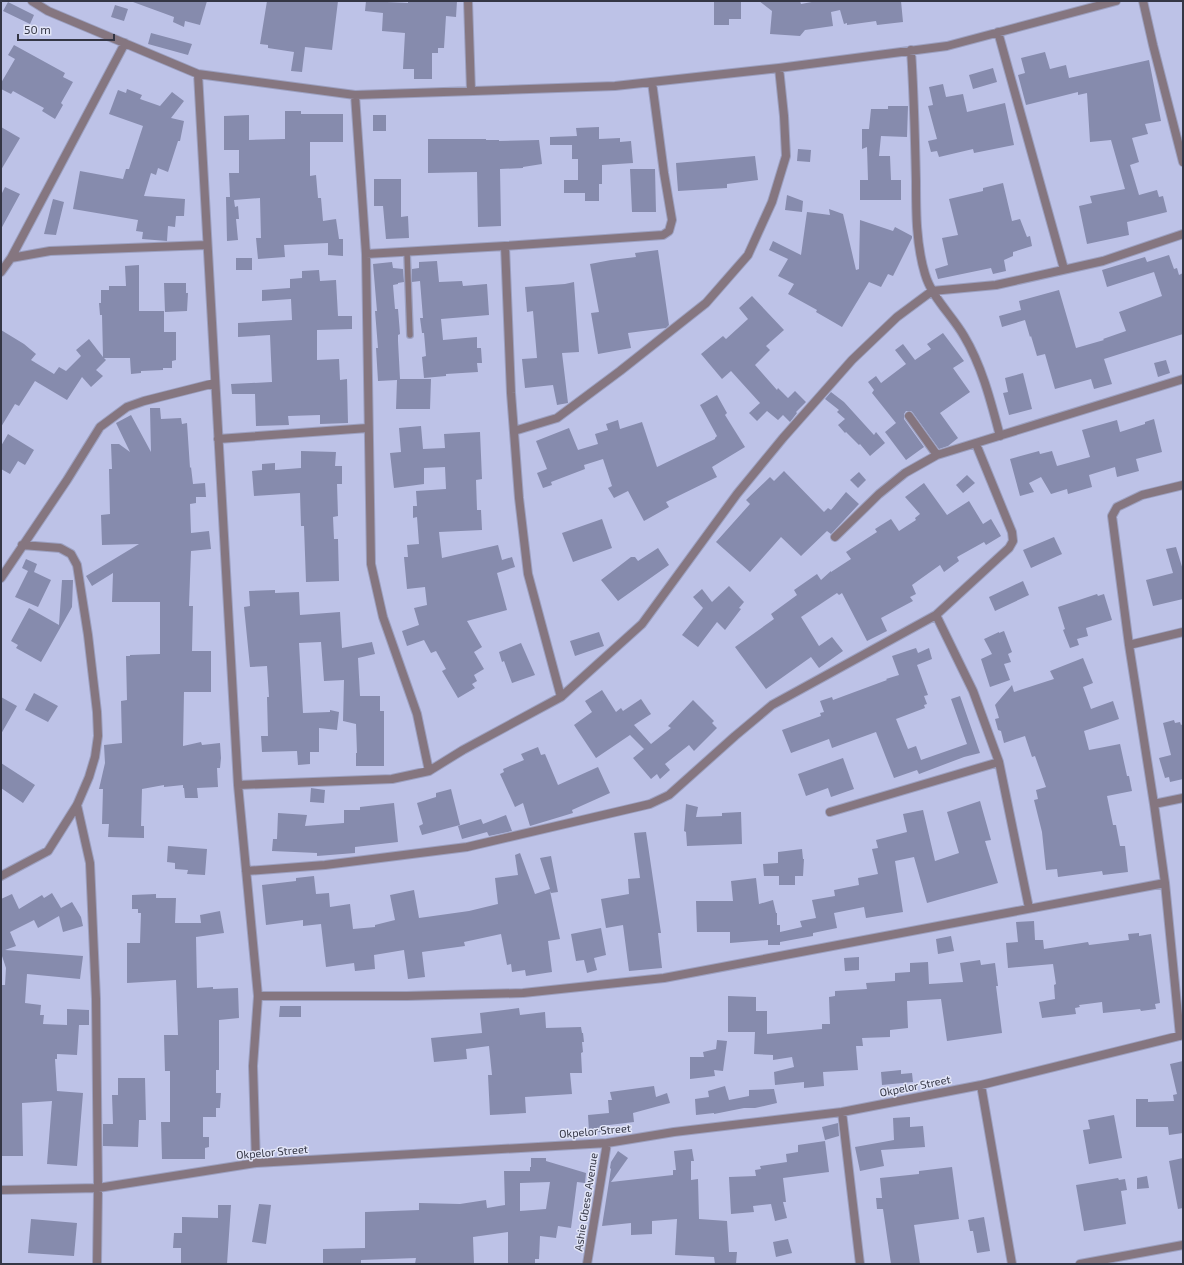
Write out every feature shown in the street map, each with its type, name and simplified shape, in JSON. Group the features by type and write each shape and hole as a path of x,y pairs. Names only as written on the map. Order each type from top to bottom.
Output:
{"street":[{"path":"32,1 48,11 198,74 355,95 615,86 779,68 947,46 1116,1"},
{"path":"468,1 471,91"},
{"path":"1143,1 1183,162"},
{"path":"998,32 1064,269"},
{"path":"1,272 11,258 125,43"},
{"path":"912,50 917,221 921,257 925,275 932,291 964,336 985,381 1000,436"},
{"path":"514,431 557,418 620,371 706,303 748,255 772,202 786,156 779,68"},
{"path":"198,74 238,785 258,996 253,1066 256,1163"},
{"path":"366,254 663,235 669,231 672,220 652,82"},
{"path":"355,95 366,254 371,564 383,617 417,714 429,771"},
{"path":"238,785 392,779 429,771 463,750 561,697 642,624 737,494 783,438 852,360 897,317 932,291 996,285 1103,261 1183,234"},
{"path":"11,258 50,251 207,245"},
{"path":"505,246 510,385 519,498 528,574 561,697"},
{"path":"835,537 879,494 905,473 937,455 1183,379"},
{"path":"1,578 67,480 100,427 127,407 144,401 215,383"},
{"path":"909,416 937,455"},
{"path":"218,439 368,428"},
{"path":"246,871 325,865 467,847 650,804 669,795 772,705 936,615 1009,548 1013,541 1012,532 976,444"},
{"path":"1182,1035 1165,883 1129,645 1112,516 1117,507 1142,496 1183,485"},
{"path":"1,876 48,851 77,805 89,777 95,757 98,736 97,712 88,634 77,565 71,554 60,548 22,545"},
{"path":"936,615 973,691 999,762 1029,908"},
{"path":"1129,645 1183,632"},
{"path":"830,812 999,762"},
{"path":"1154,804 1183,798"},
{"path":"77,805 90,863 96,999 98,1188 97,1264"},
{"path":"258,996 407,996 523,993 656,979 1165,883"},
{"name":"Okpelor Street","path":"1,1190 98,1188 256,1163 607,1143 674,1132 842,1112 980,1085 1182,1035"},
{"path":"980,1085 1012,1264"},
{"path":"842,1112 860,1264"},
{"name":"Ashie Gbese Avenue","path":"587,1264 607,1143"},
{"path":"1080,1264 1183,1245"}],"lane":[{"path":"407,252 410,335"}],"building":[{"path":"133,1 207,1 200,25 185,21 184,27 173,22 174,17"},
{"path":"267,1 338,1 332,50 305,47 302,72 291,71 294,52 268,48 268,45 260,44"},
{"path":"366,1 408,3 408,1 457,1 456,17 446,16 444,48 438,48 438,53 432,53 432,79 414,79 414,69 403,69 405,33 382,31 383,13 365,11"},
{"path":"714,1 741,1 741,19 729,19 729,25 714,25"},
{"path":"759,1 800,1 801,4 817,1 901,1 903,22 877,25 876,21 847,25 847,23 844,24 840,10 831,12 833,26 805,30 800,36 770,34 772,11"},
{"path":"8,2 34,15 30,24 3,11"},
{"path":"115,5 128,9 124,21 111,17"},
{"path":"151,33 192,44 188,55 148,44"},
{"path":"14,45 65,73 63,77 73,82 61,103 63,105 55,119 42,111 44,108 13,91 11,94 1,89 1,83 15,59 8,55"},
{"path":"1045,52 1050,69 1066,65 1069,78 1149,60 1161,121 1145,124 1148,134 1132,138 1139,162 1130,165 1139,195 1157,190 1159,197 1163,196 1167,212 1127,222 1129,235 1087,244 1079,206 1092,203 1090,196 1125,189 1111,140 1090,142 1087,93 1078,95 1078,92 1026,105 1018,75 1025,73 1021,58"},
{"path":"993,68 997,82 973,89 969,75"},
{"path":"943,84 946,97 963,94 967,112 1005,103 1014,145 974,153 973,149 939,157 937,151 931,152 928,141 937,139 928,106 933,105 929,87"},
{"path":"127,89 142,95 140,99 160,106 172,92 184,101 171,118 184,121 180,141 178,141 168,172 158,168 156,175 151,173 144,196 185,199 184,216 176,216 175,227 168,226 167,241 142,239 143,232 136,231 138,220 73,209 80,171 123,179 126,169 129,169 143,126 109,114 118,90 126,93"},
{"path":"888,106 908,106 907,137 881,136 879,156 890,156 891,180 901,180 901,200 860,200 860,180 868,180 867,147 862,149 862,129 869,129 871,109 888,109"},
{"path":"285,111 301,111 301,114 343,114 343,142 310,142 310,176 316,175 318,198 321,198 323,221 336,219 339,239 343,239 343,256 328,255 328,243 284,245 285,257 258,259 256,238 261,238 260,198 234,200 235,207 238,206 239,219 236,219 238,240 227,241 226,197 230,197 229,173 239,173 239,150 224,150 224,116 249,115 249,140 285,139"},
{"path":"373,115 386,115 386,131 373,131"},
{"path":"1,127 20,138 1,170"},
{"path":"599,127 599,139 620,138 620,142 631,141 633,163 602,165 602,184 599,184 599,201 585,201 585,193 564,193 564,180 578,180 578,159 572,159 572,145 550,145 550,137 577,136 576,128"},
{"path":"428,139 486,139 499,141 539,140 542,164 523,168 500,169 501,226 478,227 477,172 428,173"},
{"path":"798,149 811,150 810,162 797,161"},
{"path":"755,156 758,180 727,184 727,188 678,191 676,163"},
{"path":"630,169 655,169 656,212 632,212"},
{"path":"374,179 401,179 401,217 408,216 409,238 386,239 383,206 374,206"},
{"path":"1003,183 1012,221 1020,219 1027,237 1030,236 1032,246 1013,252 1013,256 1004,260 1006,271 993,274 991,268 938,279 935,269 948,265 942,238 958,235 949,199 983,191 983,188"},
{"path":"5,187 20,194 1,229 1,195"},
{"path":"787,195 803,201 802,212 785,210"},
{"path":"53,199 64,202 56,235 44,234"},
{"path":"829,209 843,214 856,270 859,269 860,220 893,231 895,227 912,236 893,276 888,274 881,287 869,282 842,327 816,312 817,310 788,294 794,284 778,276 788,259 769,250 773,241 801,255 807,212 830,215"},
{"path":"658,250 669,325 666,328 628,333 631,348 598,354 591,313 599,312 590,264 636,257 635,253"},
{"path":"1169,255 1174,269 1177,268 1179,275 1183,273 1183,334 1104,359 1112,384 1094,389 1091,379 1055,389 1045,354 1037,356 1025,320 1002,327 999,316 1021,310 1019,301 1059,290 1076,348 1104,340 1103,339 1126,331 1119,312 1162,296 1154,272 1107,287 1102,270 1145,257 1147,262"},
{"path":"236,258 252,258 252,270 236,270"},
{"path":"437,261 439,282 462,281 463,286 487,284 489,315 441,319 443,340 477,337 477,348 481,348 482,363 477,363 478,372 446,374 446,376 424,378 422,357 426,356 424,333 422,333 420,318 423,318 420,281 412,282 412,269 419,268 419,262"},
{"path":"392,262 393,268 403,269 404,282 393,285 395,309 398,309 400,334 398,335 398,341 400,379 431,379 430,409 396,409 397,380 378,381 376,348 378,348 375,311 377,311 373,264"},
{"path":"139,265 139,311 164,311 164,332 176,332 176,360 172,361 172,368 141,371 141,373 131,374 130,358 104,358 106,360 96,370 103,376 91,387 82,377 67,400 35,381 19,406 15,404 1,427 1,330 24,344 36,354 31,360 54,374 59,367 66,371 81,356 76,350 89,339 103,357 102,315 100,315 99,303 101,303 101,290 109,290 109,286 126,286 125,266"},
{"path":"319,270 320,281 336,280 338,316 352,316 352,329 317,330 317,360 339,359 340,380 347,379 348,423 320,424 320,415 288,416 289,425 256,426 255,394 232,394 231,384 272,382 270,335 238,337 238,323 292,320 291,299 262,301 262,290 290,288 290,279 302,278 302,271"},
{"path":"574,282 579,352 562,353 568,403 557,405 553,385 525,388 522,359 537,358 533,311 527,312 525,287"},
{"path":"164,283 186,283 186,293 188,293 187,311 165,312"},
{"path":"752,296 784,330 766,346 770,350 755,365 777,390 778,388 788,398 795,391 806,402 796,412 797,413 790,422 783,415 778,420 767,411 757,421 749,413 760,403 731,371 722,379 701,354 723,336 726,339 748,319 739,308"},
{"path":"943,333 964,361 953,368 970,392 940,413 958,438 948,446 939,449 913,413 911,411 906,411 904,414 904,419 924,447 906,460 885,432 896,423 872,393 874,390 868,382 876,376 881,383 906,364 895,350 903,344 915,360 931,349 927,344"},
{"path":"1166,360 1170,373 1158,377 1154,363"},
{"path":"1023,373 1032,409 1009,415 1003,393 1008,392 1005,378"},
{"path":"831,392 844,402 874,435 876,432 885,443 870,456 860,444 859,445 846,432 845,433 838,425 845,419 837,412 839,410 825,399"},
{"path":"717,395 727,413 725,415 745,447 712,467 717,477 666,502 669,507 644,521 628,491 614,498 608,488 612,486 603,459 584,465 585,469 551,482 552,485 543,488 537,473 547,469 536,441 569,428 578,450 598,444 595,434 608,430 606,424 618,420 620,429 642,422 657,467 715,439 717,436 700,405"},
{"path":"150,408 160,408 161,419 181,418 182,424 187,423 190,468 191,467 193,484 205,483 206,497 196,497 196,503 190,504 191,533 209,531 211,549 191,551 189,606 193,606 192,651 211,651 211,692 184,692 183,746 201,742 202,745 220,743 221,758 220,768 217,768 218,787 197,788 198,798 185,798 183,785 164,787 164,785 142,789 141,826 144,826 144,838 108,837 109,824 102,824 103,789 99,789 105,763 104,745 122,743 121,701 127,700 126,656 160,654 160,602 112,602 113,573 92,586 86,576 139,544 102,545 101,515 110,514 109,469 112,469 111,444 119,444 130,452 116,423 131,415 151,452"},
{"path":"1154,419 1162,452 1136,459 1139,471 1117,477 1115,467 1089,475 1092,487 1068,494 1067,489 1051,494 1041,477 1029,483 1034,492 1020,496 1010,459 1039,451 1040,454 1052,451 1057,466 1090,457 1082,430 1117,420 1120,432 1145,424 1145,422"},
{"path":"421,426 423,449 445,448 444,434 480,432 482,479 476,480 477,510 481,510 482,530 439,532 442,558 498,545 502,560 512,557 515,567 497,573 507,610 467,621 482,647 474,652 484,669 474,675 477,681 472,684 475,688 458,698 442,671 446,669 436,651 431,653 424,640 407,646 402,631 419,625 414,608 427,605 425,587 407,589 404,557 408,557 407,545 419,544 417,517 413,518 413,506 417,506 416,491 446,489 445,467 424,468 424,484 394,488 390,453 401,452 399,428"},
{"path":"8,434 34,450 25,465 18,461 10,474 1,469 1,446"},
{"path":"301,451 336,452 335,466 342,466 342,484 337,484 338,516 333,517 334,539 338,539 339,581 306,582 304,526 301,526 300,493 254,496 252,471 262,470 262,464 275,463 275,470 301,468"},
{"path":"784,471 824,512 828,508 831,510 846,492 859,504 831,534 827,531 801,556 781,537 750,572 716,542 750,504 746,500 770,477 774,481"},
{"path":"859,472 866,480 858,488 850,480"},
{"path":"967,475 975,483 963,493 956,485"},
{"path":"924,483 947,515 969,501 983,524 991,519 1001,536 986,545 984,542 957,557 959,561 944,572 940,565 912,585 916,594 910,597 913,601 881,618 887,631 867,641 842,593 839,595 837,593 801,617 819,646 832,637 843,651 819,668 811,657 766,689 735,647 774,619 771,614 797,595 794,590 817,574 821,580 831,571 851,559 846,552 877,532 875,529 891,519 899,531 916,520 915,518 920,514 905,497"},
{"path":"602,519 612,548 573,562 562,533"},
{"path":"1054,537 1062,554 1031,568 1023,550"},
{"path":"1176,547 1183,570 1183,599 1153,606 1146,580 1173,573 1166,549"},
{"path":"658,548 669,565 618,601 601,580 631,557 635,557 638,561"},
{"path":"26,559 37,564 34,572 51,580 38,607 15,597 28,571 22,568"},
{"path":"62,580 73,580 72,607 41,662 16,648 18,645 11,641 29,608 59,625"},
{"path":"1023,581 1029,595 995,611 989,597"},
{"path":"729,586 744,602 739,608 741,609 725,630 717,622 698,647 682,635 703,608 693,597 702,589 712,602"},
{"path":"275,590 275,593 299,592 300,615 340,612 342,648 372,642 375,654 358,658 360,696 380,696 380,711 384,711 384,766 356,766 356,724 343,721 344,680 324,681 321,642 299,643 303,713 330,712 330,710 339,712 337,730 319,728 319,752 310,752 310,764 298,765 297,751 262,752 261,736 268,736 267,697 269,697 267,666 250,667 244,607 250,606 249,591"},
{"path":"1097,594 1098,596 1104,594 1112,620 1086,628 1088,636 1077,639 1079,645 1070,648 1063,630 1065,629 1058,607"},
{"path":"1004,631 1012,652 1008,654 1011,662 1004,664 1010,680 990,687 981,659 992,654 984,639"},
{"path":"599,632 604,646 575,656 570,641"},
{"path":"521,643 535,675 512,683 499,652"},
{"path":"916,648 918,653 929,648 932,659 917,665 928,695 924,696 927,704 924,705 925,708 896,719 908,749 916,746 921,760 967,744 951,699 960,696 980,753 964,757 919,774 917,770 894,778 876,732 832,748 829,739 791,753 782,730 821,716 820,713 824,712 820,701 832,697 833,700 899,675 892,656"},
{"path":"1083,658 1093,683 1083,687 1091,709 1113,701 1119,719 1084,731 1089,750 1120,744 1132,791 1107,796 1113,825 1116,825 1120,846 1125,846 1128,872 1103,875 1102,871 1058,877 1057,869 1046,870 1042,832 1034,800 1038,799 1036,790 1046,787 1035,756 1032,757 1025,736 1004,743 1001,731 998,730 995,719 999,718 995,705 1012,685 1014,692 1054,679 1050,671"},
{"path":"602,690 616,712 621,708 623,711 641,699 651,714 634,725 651,744 671,728 668,726 693,700 714,721 712,723 717,728 694,751 689,745 665,764 670,770 660,779 657,774 651,779 633,758 644,749 630,735 596,758 574,725 592,712 585,701"},
{"path":"34,693 58,706 48,722 25,710"},
{"path":"1,697 17,706 1,734"},
{"path":"1174,720 1175,723 1180,722 1181,725 1183,724 1183,779 1170,782 1169,777 1165,778 1159,758 1171,755 1163,723"},
{"path":"538,747 541,755 545,754 558,785 598,767 610,793 572,810 573,813 530,826 523,803 515,807 500,774 504,772 503,769 524,760 521,754"},
{"path":"843,758 854,789 831,797 828,788 806,796 798,774"},
{"path":"1,763 35,785 23,803 1,788"},
{"path":"311,788 325,790 324,803 310,802"},
{"path":"451,789 460,825 422,835 419,826 423,824 417,803 436,797 436,793"},
{"path":"980,801 991,840 985,841 998,883 927,903 914,857 895,861 903,912 866,918 864,907 834,913 837,928 813,933 813,936 780,942 780,945 768,945 768,940 730,943 730,932 697,932 696,901 733,901 731,881 756,878 759,904 773,900 777,913 777,925 780,925 780,932 802,927 800,921 816,918 812,900 835,896 834,890 859,885 858,878 878,874 872,849 878,848 876,840 907,832 903,814 923,810 935,861 959,853 947,812"},
{"path":"394,803 398,842 355,847 355,853 317,856 317,853 272,851 273,839 277,839 278,813 307,815 305,826 344,823 344,810 360,810 360,807"},
{"path":"686,804 698,807 696,817 722,816 722,813 741,812 742,844 687,846 686,832 684,831"},
{"path":"506,815 512,831 489,836 487,832 462,839 458,826 481,819 483,824"},
{"path":"646,832 661,933 658,933 662,968 629,971 623,925 606,928 601,899 629,894 628,879 640,878 634,833"},
{"path":"168,846 207,849 205,875 187,874 188,870 175,869 175,863 167,862"},
{"path":"802,849 804,859 803,876 795,876 795,885 779,885 779,876 764,876 763,864 778,863 778,852"},
{"path":"520,853 535,894 550,889 540,858 551,856 558,892 551,893 550,891 560,939 548,941 552,972 526,976 525,970 512,972 511,964 507,965 501,934 464,942 465,946 422,952 425,977 408,979 404,950 374,955 375,969 355,971 354,963 326,967 321,924 303,926 303,920 266,925 262,885 296,881 296,878 314,876 316,894 329,893 330,907 350,904 353,929 375,927 375,925 395,920 390,895 414,890 419,918 469,911 498,904 495,878 518,875 515,855"},
{"path":"52,893 61,908 72,902 81,917 83,926 63,932 59,916 38,928 34,920 10,932 16,946 5,950 83,956 80,979 27,974 25,1003 41,1005 40,1015 44,1015 43,1024 67,1025 67,1009 89,1010 89,1025 79,1025 77,1055 57,1054 57,1059 55,1059 57,1091 83,1093 77,1166 47,1164 52,1101 22,1103 23,1156 1,1156 1,985 5,985 6,968 1,953 1,899 12,894 19,909 42,895 44,898"},
{"path":"156,894 156,898 176,898 175,923 201,923 200,915 220,911 224,933 196,937 197,988 238,988 239,1018 219,1020 219,1070 216,1070 216,1093 221,1093 220,1108 216,1108 216,1117 203,1117 203,1137 209,1137 209,1147 205,1148 205,1159 162,1159 161,1122 170,1122 170,1071 165,1071 164,1035 178,1035 176,980 127,983 127,943 140,943 141,913 138,913 138,909 132,909 132,895"},
{"path":"1034,921 1035,940 1043,940 1044,949 1088,942 1089,945 1129,940 1128,934 1139,933 1139,936 1151,934 1160,1003 1155,1004 1156,1009 1141,1011 1140,1009 1103,1013 1102,1002 1079,1005 1080,1007 1075,1008 1076,1014 1042,1018 1039,1002 1055,999 1054,985 1056,984 1053,964 1008,968 1006,943 1018,942 1016,922"},
{"path":"601,928 606,955 594,958 597,970 587,973 584,960 576,961 571,934"},
{"path":"951,936 954,951 938,954 936,939"},
{"path":"859,957 859,970 845,971 844,958"},
{"path":"980,960 981,965 995,963 998,986 996,986 1002,1033 947,1041 941,999 907,1001 908,1028 890,1030 890,1037 862,1038 863,1046 856,1046 858,1070 823,1072 824,1086 804,1088 804,1082 775,1085 774,1072 794,1067 792,1057 773,1060 773,1055 754,1054 755,1032 728,1032 728,996 756,997 756,1011 767,1011 767,1034 822,1029 822,1024 830,1024 829,997 835,996 835,991 867,989 866,983 895,981 895,973 910,972 910,963 928,962 929,984 963,982 960,963"},
{"path":"280,1006 301,1006 301,1017 279,1017"},
{"path":"519,1008 520,1015 545,1012 546,1028 581,1027 584,1042 582,1042 583,1052 581,1053 582,1073 570,1073 572,1094 525,1097 526,1113 490,1115 488,1075 492,1075 489,1046 466,1049 467,1059 434,1062 431,1038 482,1033 480,1013"},
{"path":"717,1040 727,1041 723,1071 714,1070 715,1076 690,1079 690,1057 704,1057 703,1052 716,1049"},
{"path":"1183,1061 1183,1133 1169,1135 1168,1127 1136,1127 1136,1099 1148,1099 1148,1102 1174,1101 1173,1095 1177,1094 1170,1064"},
{"path":"901,1070 901,1074 912,1073 913,1082 882,1085 881,1072"},
{"path":"118,1078 145,1078 146,1120 139,1120 138,1147 103,1146 103,1124 113,1124 112,1095 118,1095"},
{"path":"654,1086 656,1097 667,1093 670,1103 633,1113 634,1122 601,1126 601,1132 589,1132 588,1115 609,1113 608,1100 612,1100 610,1092"},
{"path":"725,1086 729,1100 749,1096 749,1090 774,1089 777,1103 755,1108 744,1108 714,1114 696,1115 695,1099 709,1097 708,1091"},
{"path":"1114,1115 1122,1158 1089,1164 1083,1130 1090,1129 1088,1120"},
{"path":"910,1117 910,1127 923,1126 925,1147 881,1150 884,1166 860,1171 855,1147 894,1140 893,1118"},
{"path":"838,1123 839,1136 825,1140 822,1127"},
{"path":"825,1141 829,1172 783,1178 786,1202 783,1202 787,1218 775,1221 771,1204 753,1206 754,1212 731,1214 729,1177 756,1176 755,1170 761,1169 760,1166 787,1162 786,1154 798,1152 798,1145"},
{"path":"692,1149 694,1161 691,1161 691,1180 698,1179 699,1219 727,1221 729,1252 737,1252 736,1264 715,1264 714,1257 675,1255 677,1219 652,1221 652,1234 631,1235 631,1223 602,1226 611,1162 618,1151 628,1158 611,1182 673,1175 673,1170 676,1170 674,1151"},
{"path":"531,1158 546,1158 546,1161 586,1173 585,1183 577,1182 571,1228 558,1226 556,1238 540,1236 539,1259 535,1259 535,1264 508,1264 508,1232 473,1237 474,1264 415,1264 416,1258 361,1260 361,1264 323,1264 323,1249 365,1248 365,1212 419,1210 419,1203 460,1204 486,1200 487,1208 505,1205 504,1171 530,1171","holes":["550,1182 546,1209 520,1211 520,1183"]},
{"path":"1183,1158 1183,1208 1178,1209 1169,1161"},
{"path":"952,1167 959,1219 914,1225 920,1264 891,1264 883,1209 877,1209 876,1198 882,1198 880,1178 919,1174 919,1171"},
{"path":"1147,1176 1149,1188 1137,1189 1137,1178"},
{"path":"1118,1178 1119,1180 1125,1179 1127,1190 1121,1191 1126,1224 1084,1231 1076,1185"},
{"path":"259,1204 271,1205 266,1244 252,1242"},
{"path":"218,1205 231,1205 227,1264 181,1264 181,1248 173,1248 174,1233 182,1233 182,1217 218,1218"},
{"path":"984,1217 990,1251 977,1253 973,1231 970,1231 968,1220"},
{"path":"31,1219 77,1223 74,1256 28,1253"},
{"path":"788,1239 792,1253 776,1257 773,1242"}]}
